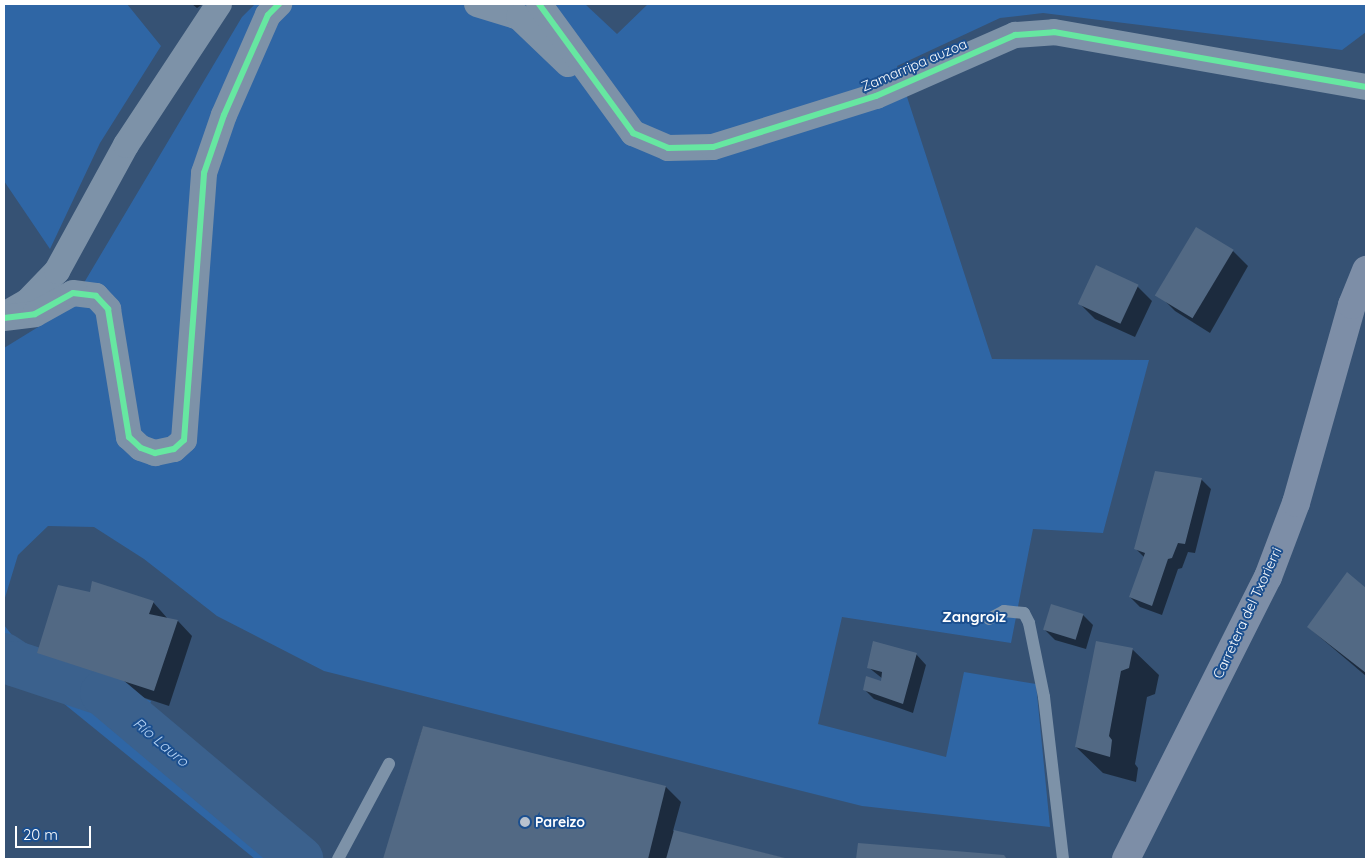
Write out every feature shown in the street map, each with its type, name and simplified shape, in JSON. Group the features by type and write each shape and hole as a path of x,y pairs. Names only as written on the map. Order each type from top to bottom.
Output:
{"main road":[{"name":"Carretera del Txorierri","path":"1126,859 1268,577 1296,503 1352,305 1366,270"}],"street":[{"path":"4,316 28,301 57,271 126,145 219,4"},
{"path":"4,316 35,314 73,293 96,296 108,309 129,437 141,448 156,453 174,449 184,440 204,173 224,115 268,15 280,4"},
{"path":"477,4 519,17 607,97"},
{"name":"Zamarripa auzoa","path":"539,4 633,133 668,148 713,147 876,96 1015,36 1054,32 1366,87"}],"lane":[{"path":"989,619 1004,611 1024,613 1029,623 1044,697 1063,859"},
{"path":"338,859 389,764"}],"shaded area":[{"path":"4,4 127,4 161,46 100,143 50,249 4,181"},
{"path":"255,4 585,4 617,34 648,4 1366,4 1366,32 1342,50 1043,13 1000,18 897,66 992,359 1149,360 1103,533 1033,529 1011,643 842,617 818,724 946,757 964,672 1036,684 1050,827 862,806 324,671 217,616 144,559 94,527 48,526 18,555 4,601 4,348 69,308 242,17"},
{"path":"4,625 29,657 151,701 145,717 320,859 255,859 52,694 4,674"}],"building":[{"path":"1196,227 1234,250 1193,318 1155,296"},
{"path":"1096,265 1139,285 1120,324 1078,304"},
{"path":"1155,471 1202,478 1185,544 1178,543 1172,558 1168,559 1152,606 1129,597 1145,553 1134,549"},
{"path":"1347,572 1366,588 1366,673 1307,627"},
{"path":"92,581 154,601 149,614 178,620 154,691 37,653 58,585 90,592"},
{"path":"1051,604 1084,614 1076,640 1043,630"},
{"path":"873,641 917,653 903,704 863,690 866,676 881,681 882,672 867,668"},
{"path":"1096,641 1133,648 1129,668 1121,671 1109,736 1112,740 1110,757 1075,747"},
{"name":"Pareizo","path":"423,726 666,786 648,859 383,859"},
{"path":"674,830 789,859 666,859"},
{"path":"858,843 1004,855 1007,859 856,859"}],"waterway":[{"name":"Río Lauro","path":"4,656 16,664 103,693 300,859"}],"cycle path":[{"path":"4,318 35,314 73,293 96,296 108,309 129,437 141,448 155,453 174,449 184,440 204,173 224,115 268,15 279,4"},
{"path":"539,4 633,133 668,148 713,147 876,96 1015,35 1054,32 1366,87"}],"place":[{"name":"Pareizo","path":"525,822"}],"district":[{"name":"Zangroiz","path":"974,617"}]}
